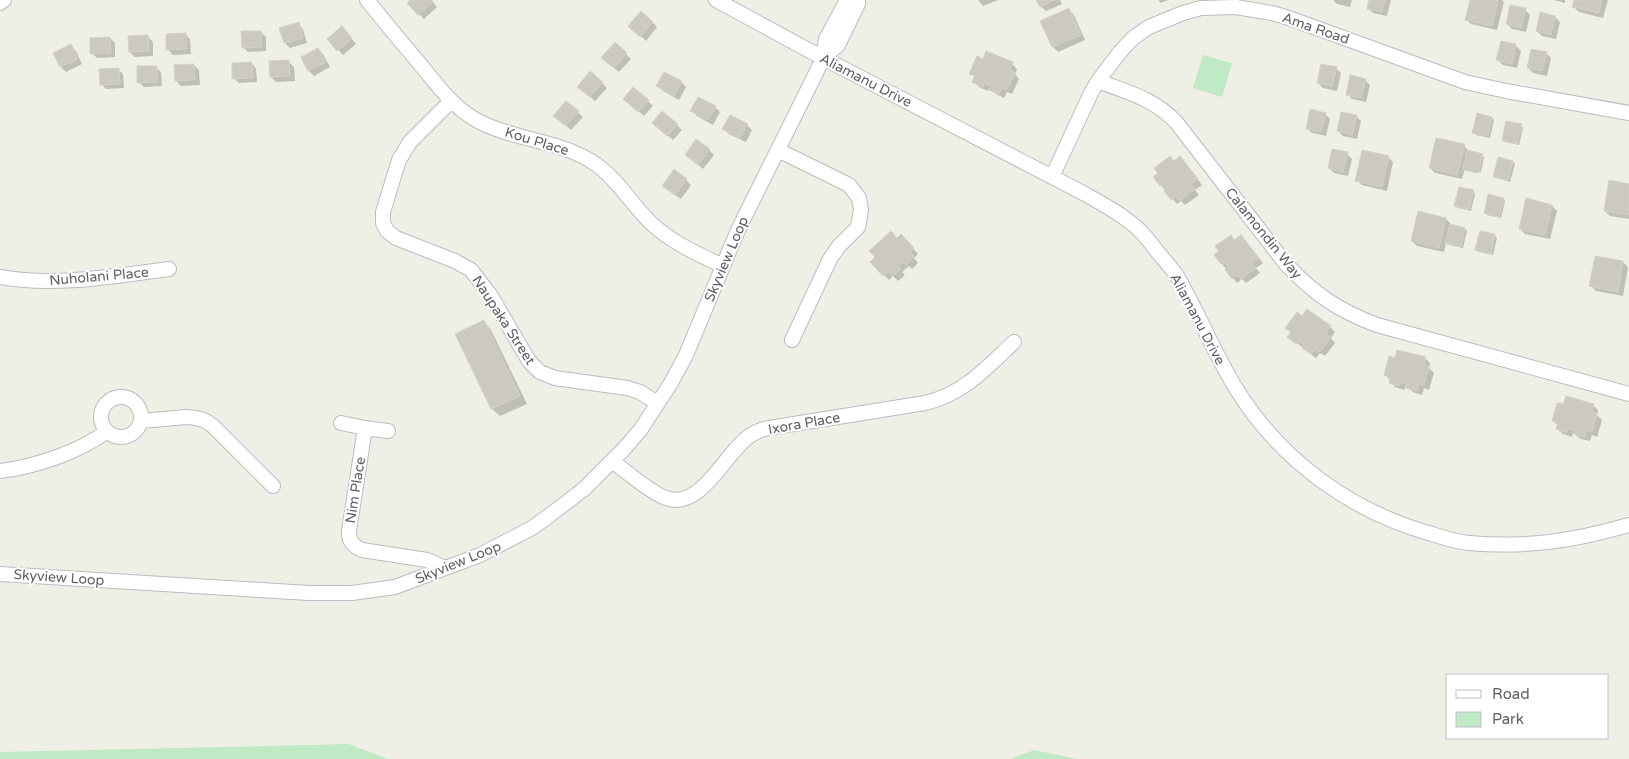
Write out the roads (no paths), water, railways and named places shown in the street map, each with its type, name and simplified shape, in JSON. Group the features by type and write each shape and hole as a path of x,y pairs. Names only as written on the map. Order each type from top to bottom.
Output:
{"street":[{"path":"0,2 4,0"},
{"name":"Kou Place","path":"367,0 451,101 467,114 492,127 562,148 586,158 608,174 663,233 676,242 722,266"},
{"name":"Aliamanu Drive","path":"716,0 1052,177 1102,204 1135,226 1148,238 1176,275 1236,388 1263,428 1306,470 1348,499 1393,521 1418,530 1467,543 1542,544 1591,535 1629,524"},
{"path":"823,58 826,39 847,0"},
{"path":"823,58 838,45 858,4 858,0"},
{"name":"Ama Road","path":"1052,177 1078,119 1098,81 1126,45 1149,27 1201,8 1236,7 1272,13 1465,82 1629,113"},
{"name":"Skyview Loop","path":"0,574 309,593 352,592 395,587 480,556 532,528 584,489 612,461 641,429 671,384 686,355 738,230 823,58"},
{"name":"Calamondin Way","path":"1098,81 1148,100 1164,110 1176,122 1286,264 1318,295 1336,307 1377,325 1629,394"},
{"name":"Naupaka Street","path":"451,101 410,142 400,160 382,212 383,223 387,231 398,239 455,261 470,270 491,296 529,362 540,372 555,378 627,388 640,392 657,403"},
{"path":"778,150 849,185 859,198 861,210 858,226 839,246 830,259 792,340"},
{"name":"Nuholani Place","path":"0,277 38,282 67,281 169,269"},
{"name":"Ixora Place","path":"612,461 662,496 676,500 687,499 700,490 743,441 758,431 925,403 945,397 972,381 1014,342"},
{"path":"116,398 125,398 134,402 140,412 141,421 135,431 126,436 117,437 107,431 102,422 102,411 107,403 116,398"},
{"path":"141,421 186,417 204,420 213,426 273,486"},
{"path":"341,423 388,431"},
{"name":"Nim Place","path":"365,428 349,531 351,541 362,550 427,560 445,568"},
{"path":"0,471 38,464 86,445 107,431"}]}
